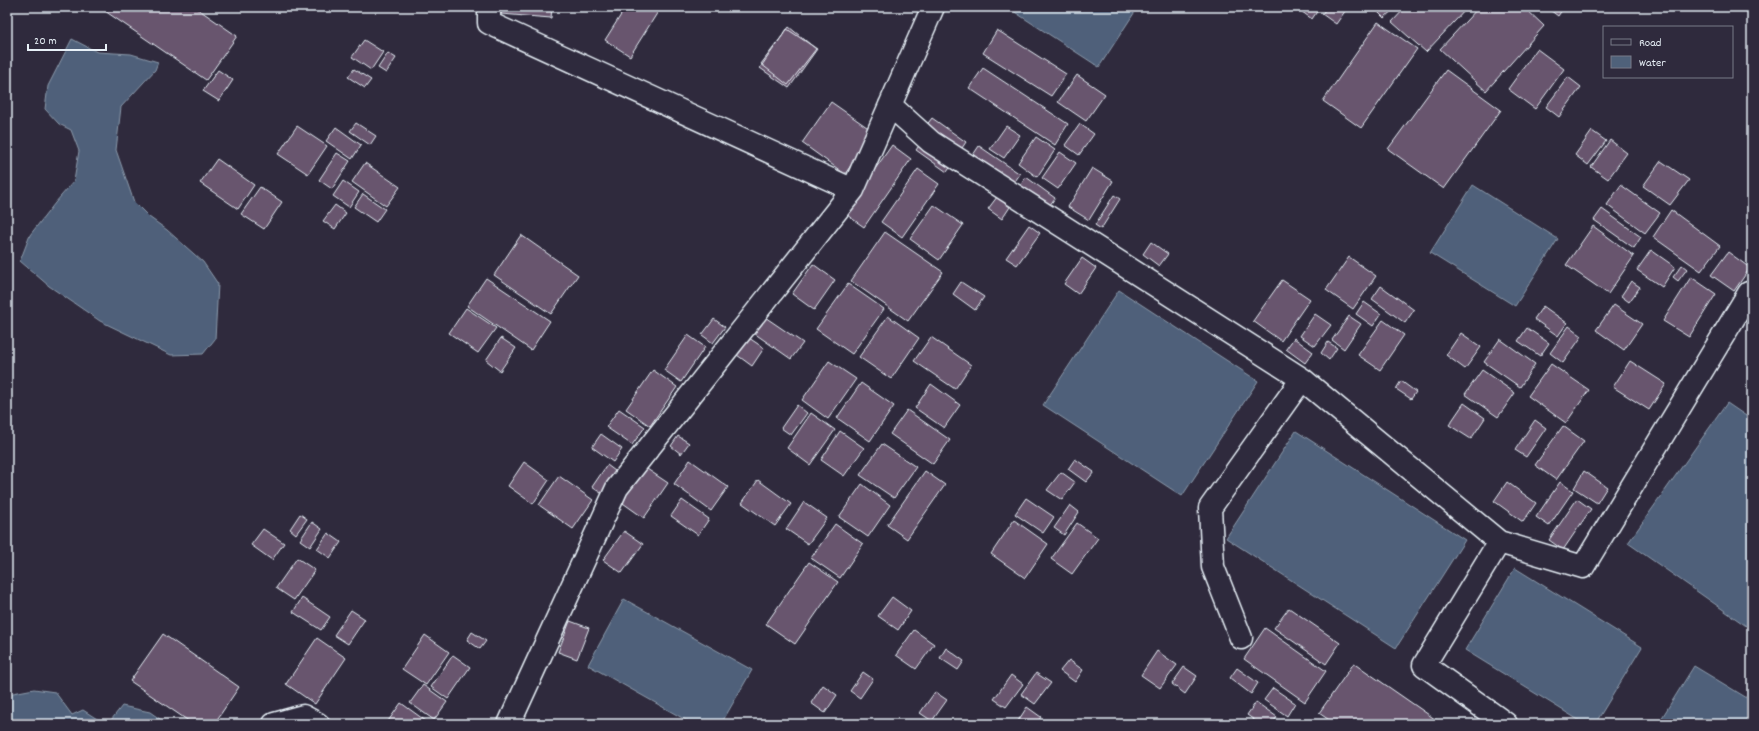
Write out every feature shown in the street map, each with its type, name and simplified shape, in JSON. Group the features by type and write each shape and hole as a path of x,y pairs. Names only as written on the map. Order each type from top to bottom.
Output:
{"street":[{"path":"489,7 489,23 853,190"},
{"path":"509,724 617,488 853,190 933,7"},
{"path":"890,106 931,142 1302,379 1499,542 1583,567 1749,293"},
{"path":"1241,638 1213,567 1210,508 1302,379"},
{"path":"1499,542 1424,665 1506,724"},
{"path":"274,724 303,716 318,724"}],"water":[{"path":"1007,7 1138,7 1099,67"},
{"path":"72,39 97,52 131,54 158,62 155,70 121,107 116,150 134,202 149,217 167,230 203,262 218,284 215,339 203,354 171,355 100,321 49,286 20,261 30,235 74,181 79,151 71,130 59,124 45,109 48,86"},
{"path":"1473,185 1558,239 1515,306 1430,253"},
{"path":"1119,290 1258,381 1182,496 1043,405"},
{"path":"1727,403 1752,420 1752,630 1628,543"},
{"path":"1296,431 1465,540 1396,648 1226,538"},
{"path":"1515,568 1642,647 1595,724 1585,724 1465,650"},
{"path":"624,599 752,670 721,724 693,724 588,665"},
{"path":"1694,666 1752,701 1752,724 1658,724"},
{"path":"34,689 55,692 72,715 83,710 105,724 7,724 7,700 13,693"},
{"path":"122,706 150,712 167,724 108,724"}],"building":[{"path":"103,7 195,7 237,36 206,80 102,9"},
{"path":"501,7 552,7 551,18 501,14"},
{"path":"626,7 661,7 630,56 605,40"},
{"path":"1299,7 1320,7 1312,19 1298,9"},
{"path":"1327,7 1348,7 1336,24 1322,14"},
{"path":"1373,7 1396,7 1384,18"},
{"path":"1406,7 1468,7 1426,52 1392,22"},
{"path":"1479,7 1524,7 1544,26 1486,91 1440,49"},
{"path":"1546,7 1564,7 1558,16"},
{"path":"1378,22 1417,49 1361,128 1323,101"},
{"path":"789,27 816,49 788,85 761,64"},
{"path":"787,29 817,49 789,88 760,68"},
{"path":"997,30 1066,74 1051,96 983,53"},
{"path":"364,40 383,52 371,70 352,57"},
{"path":"1537,49 1564,69 1535,109 1508,89"},
{"path":"388,53 396,58 386,73 378,68"},
{"path":"983,68 1068,124 1055,145 969,88"},
{"path":"354,69 371,80 365,88 348,77"},
{"path":"218,70 233,80 219,101 203,91"},
{"path":"1446,70 1501,110 1444,189 1388,149"},
{"path":"1077,75 1105,94 1086,121 1058,102"},
{"path":"1568,77 1581,87 1559,117 1546,107"},
{"path":"831,102 874,132 845,174 802,143"},
{"path":"932,118 966,142 960,151 925,127"},
{"path":"356,123 376,136 370,145 350,131"},
{"path":"1080,124 1094,134 1079,155 1065,145"},
{"path":"297,126 327,146 308,174 278,154"},
{"path":"1006,126 1020,135 1004,158 990,149"},
{"path":"336,127 361,145 352,159 326,141"},
{"path":"1592,131 1606,141 1588,165 1575,155"},
{"path":"1036,137 1055,150 1037,177 1018,163"},
{"path":"923,140 954,162 947,172 916,150"},
{"path":"1610,140 1627,153 1608,179 1591,167"},
{"path":"892,145 911,159 864,227 844,213"},
{"path":"979,146 1020,174 1011,187 971,158"},
{"path":"1060,152 1076,163 1058,189 1042,178"},
{"path":"337,153 350,161 332,189 319,180"},
{"path":"217,159 254,185 238,209 200,183"},
{"path":"1661,161 1689,180 1670,205 1643,186"},
{"path":"365,163 400,187 386,206 352,182"},
{"path":"1092,168 1113,181 1089,220 1068,207"},
{"path":"918,169 939,184 902,237 881,222"},
{"path":"1026,177 1055,198 1047,209 1018,189"},
{"path":"343,181 359,192 349,207 333,196"},
{"path":"1621,185 1660,213 1645,233 1607,205"},
{"path":"260,187 282,202 264,229 241,214"},
{"path":"363,194 385,209 376,222 354,207"},
{"path":"1114,195 1120,199 1101,229 1095,225"},
{"path":"997,197 1010,207 1002,219 988,209"},
{"path":"335,205 346,213 335,229 323,221"},
{"path":"934,205 963,225 939,260 910,239"},
{"path":"1602,209 1641,237 1634,248 1594,220"},
{"path":"1671,210 1720,246 1701,271 1653,237"},
{"path":"1029,225 1040,233 1017,265 1006,258"},
{"path":"1593,226 1634,256 1608,294 1566,265"},
{"path":"885,232 943,272 908,321 851,281"},
{"path":"521,235 578,275 551,314 494,275"},
{"path":"1151,242 1168,254 1159,266 1143,254"},
{"path":"1651,250 1675,267 1662,287 1637,270"},
{"path":"1728,252 1750,268 1734,291 1711,275"},
{"path":"1349,257 1376,276 1353,309 1326,290"},
{"path":"1082,258 1096,268 1078,294 1064,284"},
{"path":"813,264 835,280 814,310 792,294"},
{"path":"1682,265 1687,269 1678,281 1673,277"},
{"path":"1691,277 1716,294 1689,337 1663,321"},
{"path":"486,278 550,321 531,350 467,306"},
{"path":"1282,280 1310,299 1281,341 1253,321"},
{"path":"1631,281 1640,287 1629,302 1621,296"},
{"path":"961,282 984,297 975,310 953,294"},
{"path":"848,284 884,309 852,354 816,329"},
{"path":"1381,286 1414,310 1405,323 1372,299"},
{"path":"1364,302 1381,314 1373,326 1356,314"},
{"path":"1614,305 1642,324 1624,350 1596,330"},
{"path":"1543,306 1567,323 1558,336 1534,319"},
{"path":"466,308 496,328 478,353 449,333"},
{"path":"1315,314 1331,325 1315,346 1300,336"},
{"path":"762,315 803,343 791,359 751,331"},
{"path":"888,316 919,338 891,379 859,357"},
{"path":"1349,316 1361,324 1344,349 1332,340"},
{"path":"714,319 725,327 713,343 702,335"},
{"path":"1383,320 1404,335 1380,370 1358,355"},
{"path":"1569,326 1582,336 1563,363 1550,353"},
{"path":"1527,328 1549,343 1540,356 1518,341"},
{"path":"1461,333 1481,347 1465,369 1446,355"},
{"path":"688,335 705,347 681,382 664,370"},
{"path":"931,337 971,365 955,389 914,361"},
{"path":"501,338 516,348 500,371 486,360"},
{"path":"749,338 764,348 752,366 737,355"},
{"path":"1294,338 1313,352 1305,363 1286,349"},
{"path":"1500,339 1535,364 1520,387 1484,362"},
{"path":"1328,342 1337,348 1329,360 1321,353"},
{"path":"829,361 856,379 828,419 802,400"},
{"path":"1630,361 1666,384 1649,410 1613,387"},
{"path":"1551,364 1589,390 1566,423 1528,396"},
{"path":"653,370 677,387 650,426 626,409"},
{"path":"1482,370 1515,393 1498,417 1465,394"},
{"path":"1401,381 1416,392 1411,399 1396,389"},
{"path":"861,383 894,406 870,441 837,418"},
{"path":"931,384 960,405 944,428 915,408"},
{"path":"1464,403 1485,418 1471,439 1449,425"},
{"path":"797,405 807,413 791,435 781,428"},
{"path":"619,409 645,427 632,445 606,427"},
{"path":"907,410 950,440 933,464 890,434"},
{"path":"811,413 835,430 810,465 787,448"},
{"path":"1535,420 1546,428 1526,457 1515,450"},
{"path":"1563,426 1584,441 1556,480 1535,465"},
{"path":"840,431 864,448 844,476 821,460"},
{"path":"601,434 622,449 613,462 592,447"},
{"path":"678,436 689,443 681,454 671,446"},
{"path":"882,444 916,467 894,498 860,475"},
{"path":"1075,459 1094,472 1086,482 1068,469"},
{"path":"690,460 728,487 711,511 674,484"},
{"path":"524,462 549,480 533,504 508,486"},
{"path":"607,465 619,474 604,495 592,487"},
{"path":"644,467 668,483 644,518 620,501"},
{"path":"925,471 945,485 907,539 887,525"},
{"path":"1584,471 1607,487 1597,503 1574,488"},
{"path":"1061,472 1075,482 1062,500 1047,490"},
{"path":"559,476 593,500 573,529 539,505"},
{"path":"758,480 791,504 775,526 742,503"},
{"path":"1507,482 1536,503 1523,522 1494,501"},
{"path":"1560,482 1573,491 1549,526 1536,517"},
{"path":"862,484 890,505 868,537 839,517"},
{"path":"1026,498 1054,517 1043,533 1015,514"},
{"path":"1577,499 1591,509 1563,550 1549,540"},
{"path":"682,500 709,519 698,535 671,516"},
{"path":"804,502 827,518 808,544 786,529"},
{"path":"1070,505 1079,512 1064,535 1054,528"},
{"path":"300,514 307,519 296,534 290,529"},
{"path":"1014,520 1048,544 1025,578 991,554"},
{"path":"312,522 322,529 310,547 300,540"},
{"path":"1077,523 1098,538 1072,574 1051,559"},
{"path":"835,524 863,544 840,578 811,558"},
{"path":"263,529 284,543 272,560 251,545"},
{"path":"624,531 643,544 622,573 603,560"},
{"path":"328,533 341,542 330,558 317,549"},
{"path":"297,558 315,570 294,600 276,588"},
{"path":"809,562 838,582 795,644 766,624"},
{"path":"892,597 911,611 898,630 878,616"},
{"path":"302,598 330,617 321,630 293,612"},
{"path":"1289,608 1340,643 1326,664 1274,628"},
{"path":"351,610 365,619 348,644 334,635"},
{"path":"570,621 589,628 577,659 558,652"},
{"path":"1265,628 1326,671 1305,702 1244,659"},
{"path":"914,630 934,644 916,669 896,655"},
{"path":"472,632 486,641 480,649 467,640"},
{"path":"163,634 239,687 214,724 193,724 130,681"},
{"path":"425,635 449,652 426,685 402,669"},
{"path":"317,638 346,658 315,704 286,684"},
{"path":"946,648 964,661 958,670 940,658"},
{"path":"1157,651 1177,665 1160,688 1141,675"},
{"path":"453,655 470,667 448,699 431,687"},
{"path":"1069,660 1083,670 1075,682 1060,671"},
{"path":"1354,663 1442,724 1335,724 1319,713"},
{"path":"1184,667 1197,676 1185,694 1172,684"},
{"path":"1237,668 1258,683 1251,694 1230,678"},
{"path":"863,672 873,679 860,698 850,691"},
{"path":"1036,673 1051,683 1035,704 1021,694"},
{"path":"1011,675 1023,684 1006,707 994,699"},
{"path":"423,685 447,702 434,720 410,703"},
{"path":"823,685 837,695 825,713 811,703"},
{"path":"1273,688 1295,703 1287,716 1264,700"},
{"path":"935,692 947,700 932,721 920,713"},
{"path":"1256,702 1277,717 1272,724 1260,724 1247,715"},
{"path":"401,703 430,724 386,724"},
{"path":"1027,707 1041,717 1036,724 1023,724 1018,721"}]}
